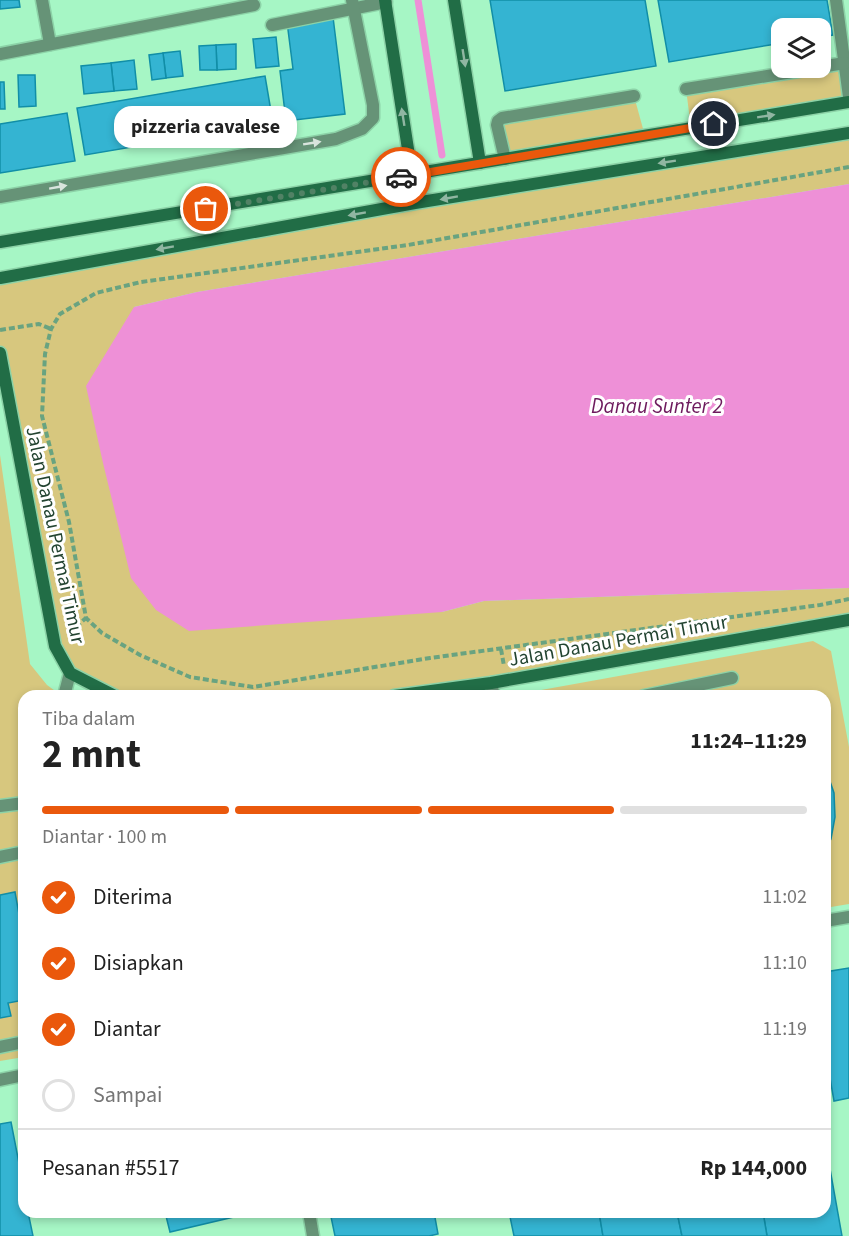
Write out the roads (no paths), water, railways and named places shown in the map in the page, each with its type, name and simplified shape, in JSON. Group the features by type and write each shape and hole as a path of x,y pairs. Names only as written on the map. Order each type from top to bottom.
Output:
{"street":[{"path":"42,0 50,45"},
{"path":"454,0 480,163"},
{"path":"836,0 849,97"},
{"path":"272,25 353,4 386,1 418,174"},
{"path":"0,197 336,139 362,129 372,118 372,105 353,4"},
{"path":"0,54 254,5"},
{"path":"831,65 845,63"},
{"path":"686,89 771,75"},
{"path":"505,159 498,124 502,118 634,96"},
{"path":"0,242 849,102"},
{"path":"0,278 428,201 849,133"},
{"name":"Jalan Danau Permai Timur","path":"0,353 55,646 70,673 103,690"},
{"name":"Jalan Danau Permai Timur","path":"439,690 491,683 849,620"},
{"path":"66,690 70,673"},
{"path":"673,690 732,678"},
{"path":"491,683 493,690"},
{"path":"0,807 18,804"},
{"path":"0,856 18,853"},
{"path":"831,920 849,916"},
{"path":"0,1047 18,1043"},
{"path":"0,1080 18,1076"},
{"path":"310,1218 313,1236"}],"water":[{"name":"Danau Sunter 2","path":"849,184 849,588 484,601 442,612 189,631 156,610 131,578 86,386 134,307 197,292"}],"waterway":[{"path":"418,0 442,155"}],"place":[{"name":"pizzeria cavalese","path":"206,209"}]}
